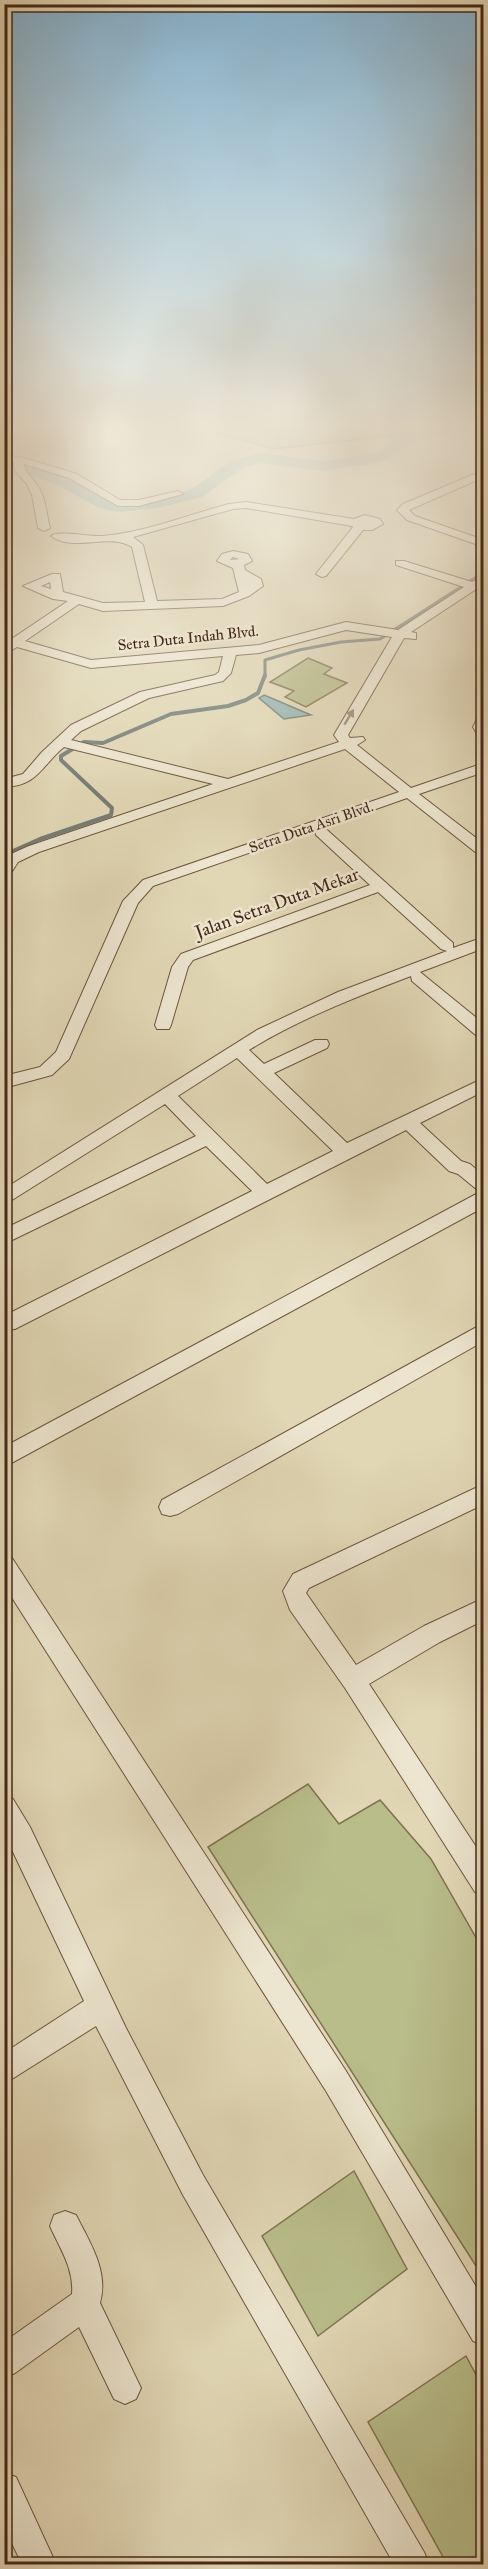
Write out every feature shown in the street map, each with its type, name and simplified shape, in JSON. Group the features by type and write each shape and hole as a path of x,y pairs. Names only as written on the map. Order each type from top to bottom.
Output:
{"street":[{"path":"138,549 152,606"},
{"path":"322,574 340,549"},
{"path":"400,563 480,585"},
{"path":"57,596 103,607 224,602 245,594 238,568"},
{"path":"480,585 403,638 341,731 342,738 353,742 418,793 483,839"},
{"path":"8,645 75,601"},
{"name":"Setra Duta Indah Blvd.","path":"8,645 82,670 96,671 230,655 262,655 345,633 403,638"},
{"path":"4,783 22,782 30,778 44,758 76,728 144,695 219,678 225,674 230,655"},
{"path":"483,718 480,727 483,734"},
{"path":"61,742 230,784"},
{"path":"4,873 14,859 21,854 353,742"},
{"name":"Setra Duta Asri Blvd.","path":"418,793 483,766"},
{"name":"Setra Duta Asri Blvd.","path":"4,1082 46,1071 52,1068 63,1055 131,901 141,891 155,889 222,862 418,793 483,774"},
{"path":"418,793 483,852"},
{"name":"Setra Duta Asri Blvd.","path":"288,838 321,831 347,818"},
{"path":"321,831 447,946"},
{"name":"Jalan Setra Duta Mekar","path":"163,1025 180,967 187,957 381,886"},
{"path":"4,1198 263,1034 364,987 483,942"},
{"path":"418,977 483,1033"},
{"path":"262,1072 321,1044"},
{"path":"243,1054 345,1152"},
{"path":"8,1323 483,1084"},
{"path":"171,1100 265,1193"},
{"path":"4,1458 483,1196 455,1173 455,1166 407,1121"},
{"path":"4,1237 209,1137"},
{"path":"170,1507 386,1388 483,1331"},
{"path":"483,1492 301,1581 294,1591 298,1603 353,1680 483,1883"},
{"path":"4,1565 336,2081 483,2330"},
{"path":"353,1680 432,1634 483,1608"},
{"path":"4,1808 21,1836 101,2006 193,2185 412,2565"},
{"path":"4,2070 101,2006"},
{"path":"4,2362 84,2304 90,2291 88,2274 65,2226"},
{"path":"84,2304 125,2388"},
{"path":"4,2489 39,2565"}],"green space":[{"path":"308,658 332,668 324,674 347,683 306,707 285,697 294,691 270,682"},
{"path":"308,1784 339,1824 380,1800 431,1859 483,1950 483,2277 208,1847"},
{"path":"354,2171 407,2269 318,2336 262,2236"},
{"path":"466,2356 483,2388 483,2564 447,2564 368,2422"}],"water":[{"path":"264,695 311,715 284,719 259,698"}],"waterway":[{"path":"265,675 265,660 299,650 341,642 380,639 484,572"},
{"path":"4,855 40,839 111,815 112,808 61,760 61,756 84,742 103,743 171,714 228,706 246,700 258,693 265,675"}]}
